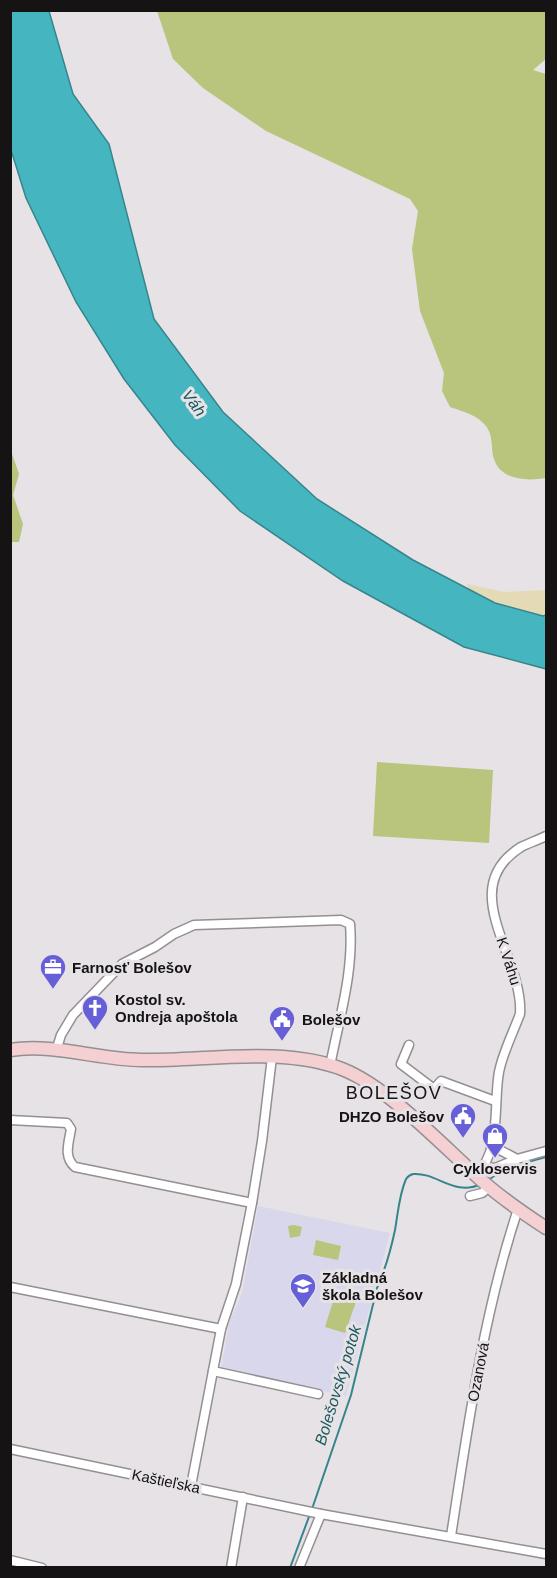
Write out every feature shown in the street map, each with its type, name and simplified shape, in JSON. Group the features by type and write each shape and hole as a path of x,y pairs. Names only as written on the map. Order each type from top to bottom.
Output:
{"main road":[{"path":"10,1050 22,1048 130,1060 272,1057 330,1065 355,1076 381,1092 518,1209 546,1228"}],"street":[{"name":"K Váhu","path":"483,1178 495,1131 495,1101 501,1064 520,1014 520,996 493,912 491,886 495,876 512,855 521,847 546,836"},
{"path":"56,1051 61,1035 73,1015 107,978 122,964 174,934 194,925 341,920 350,924 352,948 349,974 330,1065"},
{"path":"409,1045 401,1064 434,1089 441,1082 495,1101"},
{"path":"191,1486 221,1329 236,1284 252,1203 272,1057"},
{"path":"10,1120 67,1123 71,1129 67,1157 75,1167 252,1203"},
{"path":"492,1146 517,1159"},
{"path":"470,1196 482,1193 483,1178 495,1168 546,1151"},
{"name":"Ozanová","path":"451,1536 477,1375 504,1251 518,1209"},
{"path":"10,1287 221,1329"},
{"path":"213,1371 318,1394"},
{"name":"Kaštieľska","path":"10,1449 314,1512"},
{"path":"231,1568 243,1497"},
{"path":"299,1568 314,1512 546,1554"},
{"path":"10,1560 42,1568"}],"shaded area":[{"name":"Základná škola Bolešov","path":"258,1206 390,1233 346,1396 221,1369 229,1324 242,1293"}],"green space":[{"path":"157,11 546,11 546,59 533,70 546,74 546,478 523,479 503,472 494,459 490,434 486,426 472,415 450,407 442,391 444,373 420,311 412,249 418,211 410,199 266,131 203,88 173,59"},
{"path":"10,448 19,474 13,495 23,524 19,542 11,542"},
{"path":"377,762 493,770 489,843 373,836"},
{"path":"288,1226 302,1227 300,1236 290,1238"},
{"path":"316,1240 341,1246 338,1260 313,1255"},
{"path":"336,1292 357,1299 345,1333 325,1327"}],"sand":[{"path":"467,584 504,592 546,590 546,615 495,603 468,589"}],"water":[{"name":"Váh","path":"10,11 49,11 73,94 109,144 154,319 223,412 317,499 413,560 495,603 546,615 546,669 464,647 343,581 240,511 175,445 124,379 76,302 26,198 11,150"}],"waterway":[{"name":"Bolešovský potok","path":"488,1180 509,1167 546,1157"},
{"name":"Bolešovský potok","path":"312,1509 351,1395 377,1288 392,1245 400,1198 406,1179 412,1174 422,1174 462,1188 481,1184"},
{"name":"Bolešovský potok","path":"290,1568 310,1514"}],"place":[{"name":"Farnosť Bolešov","path":"53,990"},
{"name":"Kostol sv. Ondreja apoštola","path":"95,1031"},
{"name":"Bolešov","path":"282,1042"},
{"name":"DHZO Bolešov","path":"463,1139"},
{"name":"Cykloservis","path":"495,1159"},
{"name":"Základná škola Bolešov","path":"303,1309"}],"district":[{"name":"BOLEŠOV","path":"394,1093"}]}
